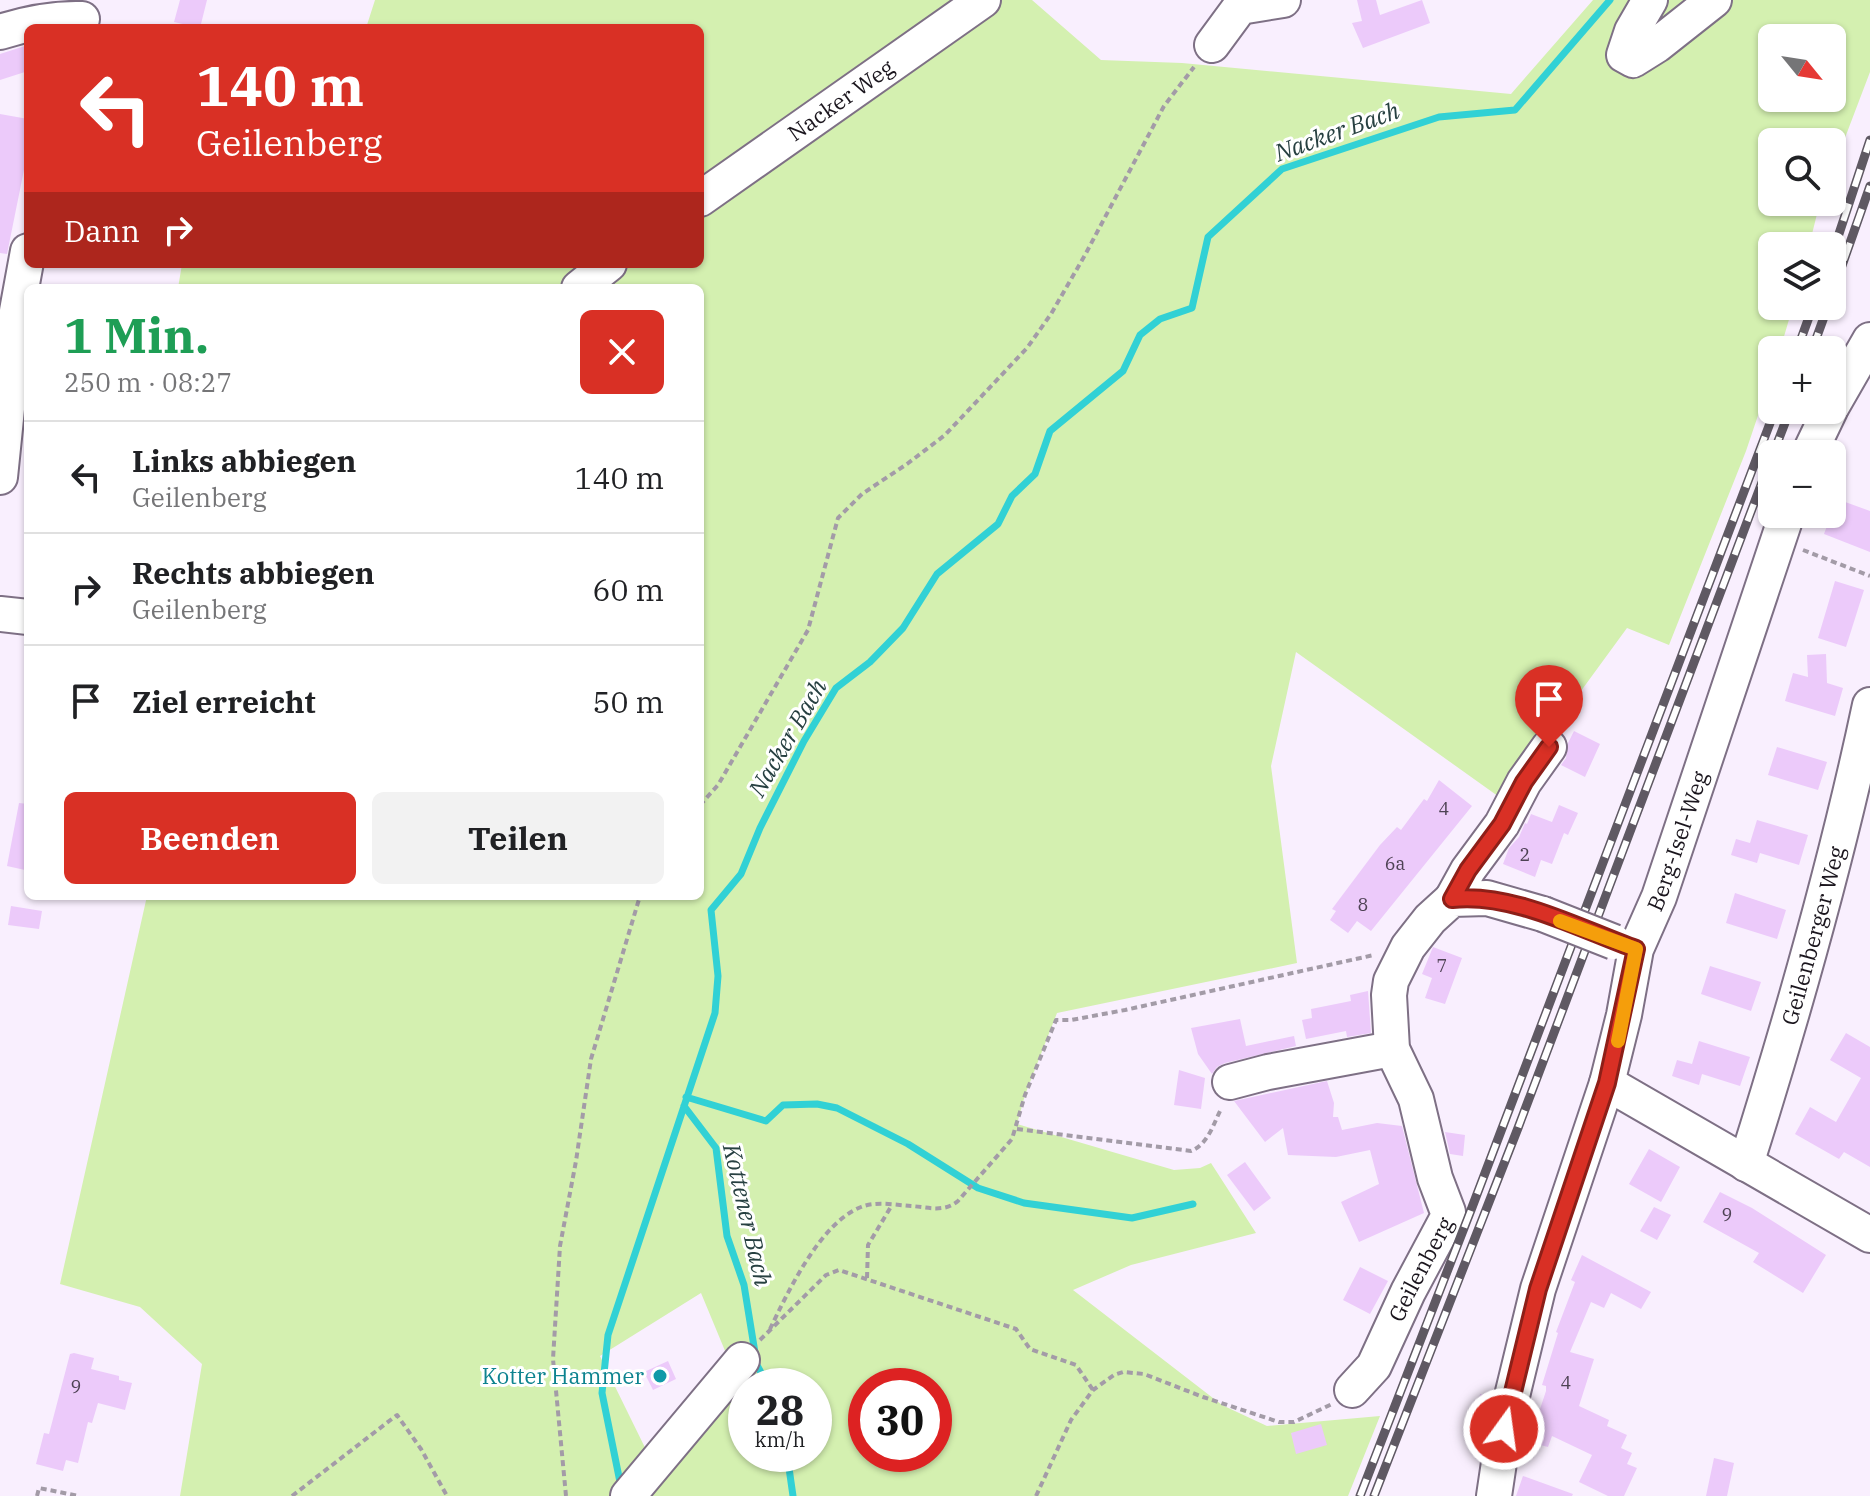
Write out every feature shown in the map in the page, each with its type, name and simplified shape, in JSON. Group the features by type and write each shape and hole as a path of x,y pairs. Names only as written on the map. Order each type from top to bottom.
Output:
{"street":[{"name":"Nacker Weg","path":"704,196 983,0"},
{"path":"1212,45 1240,7 1283,0"},
{"path":"1650,0 1626,45 1624,55 1627,58 1633,60 1648,52 1714,0"},
{"path":"0,32 26,23 83,16"},
{"path":"0,477 17,311 25,268"},
{"path":"584,284 604,268"},
{"path":"1846,382 1870,340"},
{"name":"Berg-Isel-Weg","path":"1494,1496 1504,1429 1538,1289 1607,1083 1625,946 1659,897 1782,528"},
{"path":"0,614 24,617"},
{"name":"Geilenberger Weg","path":"1746,1164 1831,879 1870,705"},
{"name":"Geilenberg","path":"1352,1390 1374,1366 1448,1212 1435,1178 1416,1099 1392,1049 1391,981 1408,947 1430,919 1452,899 1549,747"},
{"path":"1452,899 1487,898 1543,914 1625,946"},
{"path":"1230,1082 1392,1049"},
{"path":"1607,1083 1870,1235"},
{"path":"628,1496 742,1360"}],"path":[{"path":"704,801 718,785 808,630 838,518 862,494 945,435 1027,348 1085,255 1164,106 1212,45"},
{"path":"1810,552 1870,576"},
{"path":"566,1496 553,1359 560,1246 591,1059 639,900"},
{"path":"1093,1390 1076,1365 1030,1349 1016,1329 867,1278 833,1271 770,1329 792,1283 827,1235 845,1217 860,1207 951,1207 967,1190 1007,1146 1017,1129 1025,1095 1056,1020 1071,1020 1180,999 1408,947"},
{"path":"1017,1129 1191,1151 1206,1139 1230,1082"},
{"path":"867,1278 868,1245 892,1205"},
{"path":"1036,1496 1071,1420 1093,1390 1114,1375 1133,1372 1287,1423 1320,1411 1352,1390"},
{"path":"292,1496 397,1415 421,1449 447,1496"},
{"path":"37,1496 39,1488 79,1496"}],"green space":[{"path":"375,0 1032,0 1101,60 1182,63 1511,94 1593,0 1870,0 1870,72 1846,135 1846,128 1758,128 1758,216 1816,216 1812,232 1758,232 1758,320 1789,320 1784,336 1758,336 1758,415 1669,645 1627,628 1502,799 1296,652 1271,766 1297,963 1057,1013 1025,1095 1017,1124 1174,1170 1200,1168 1211,1163 1256,1233 1131,1265 1073,1290 1222,1405 1267,1426 1380,1416 1348,1496 180,1496 202,1364 140,1307 60,1284 146,900 704,900 704,284 179,284 181,268 704,268 704,24 367,24"}],"building":[{"path":"180,0 207,0 201,24 174,22"},
{"path":"1357,0 1376,0 1380,15 1422,0 1430,23 1363,48 1352,23 1362,21"},
{"path":"24,46 24,72 0,80 0,54"},
{"path":"0,114 24,118 24,170 7,254 0,253"},
{"path":"1846,502 1870,511 1870,552 1824,534 1826,528 1846,528"},
{"path":"1835,581 1864,590 1846,647 1818,638"},
{"path":"1826,654 1827,683 1843,688 1835,716 1785,701 1793,673 1808,677 1807,655"},
{"path":"1574,731 1600,744 1585,777 1561,765"},
{"path":"1777,747 1827,762 1818,790 1768,775"},
{"path":"1439,780 1472,806 1371,931 1357,921 1348,933 1330,920 1336,911 1332,909 1380,845 1397,827 1401,830 1424,799 1427,801"},
{"path":"19,803 24,804 24,870 7,866"},
{"path":"1559,805 1578,813 1568,835 1564,833 1552,864 1541,860 1535,877 1503,864 1509,848 1519,837 1531,814 1552,822"},
{"path":"1757,820 1808,835 1799,865 1760,853 1757,863 1731,855 1736,839 1750,843"},
{"path":"1735,893 1786,910 1777,939 1726,923"},
{"path":"11,906 42,911 39,929 8,925"},
{"path":"1433,947 1462,958 1445,1004 1425,998 1432,978 1422,974"},
{"path":"1710,966 1761,982 1751,1011 1701,994"},
{"path":"1368,991 1371,1033 1347,1037 1346,1031 1306,1039 1302,1020 1312,1018 1311,1009 1351,1001 1350,995"},
{"path":"1240,1019 1246,1046 1294,1036 1296,1046 1225,1063 1212,1074 1198,1054 1191,1028"},
{"path":"1846,1033 1870,1047 1870,1167 1844,1152 1839,1159 1795,1134 1810,1107 1836,1122 1861,1078 1830,1060"},
{"path":"1699,1041 1750,1057 1740,1086 1702,1074 1699,1085 1672,1076 1677,1060 1692,1064"},
{"path":"1179,1070 1205,1078 1201,1109 1174,1105"},
{"path":"1327,1081 1334,1103 1333,1117 1338,1117 1342,1130 1377,1123 1402,1126 1424,1213 1359,1242 1341,1202 1379,1184 1370,1150 1336,1157 1288,1155 1283,1128 1265,1142 1234,1101"},
{"path":"1445,1132 1465,1135 1463,1156 1450,1154"},
{"path":"1649,1149 1680,1167 1661,1202 1629,1184"},
{"path":"1245,1162 1271,1198 1254,1211 1227,1175"},
{"path":"1720,1192 1752,1208 1826,1255 1803,1293 1753,1262 1759,1253 1703,1222"},
{"path":"1654,1207 1671,1215 1657,1240 1640,1231"},
{"path":"1582,1255 1651,1292 1641,1309 1611,1293 1604,1308 1591,1302 1570,1352 1594,1359 1579,1406 1609,1420 1607,1426 1627,1435 1621,1448 1632,1453 1627,1464 1637,1468 1624,1496 1608,1496 1579,1482 1592,1455 1552,1436 1548,1447 1529,1442 1546,1391 1546,1386 1542,1385 1556,1332 1575,1282 1571,1280"},
{"path":"1360,1267 1388,1281 1370,1314 1343,1300"},
{"path":"70,1354 94,1358 91,1369 119,1376 119,1380 132,1383 125,1410 98,1403 92,1423 88,1422 78,1463 66,1460 63,1471 36,1464 44,1433 49,1434"},
{"name":"Kotter Hammer","path":"668,1361 676,1379 653,1390 644,1372"},
{"path":"1480,1394 1491,1396 1486,1419 1476,1417"},
{"path":"1321,1424 1327,1445 1296,1454 1291,1433"},
{"path":"1714,1458 1734,1463 1727,1496 1706,1496"},
{"path":"1523,1476 1573,1494 1516,1496"}],"waterway":[{"name":"Nacker Bach","path":"620,1482 602,1393 608,1335 715,1013 718,976 711,910 741,874 760,828 804,741 836,688 870,662 903,628 937,574 998,524 1012,496 1035,474 1050,431 1123,371 1140,335 1160,319 1192,308 1208,237 1282,169 1439,117 1515,110 1610,0"},
{"path":"686,1097 766,1121 783,1105 817,1104 837,1108 908,1144 978,1188 1024,1203 1132,1218 1193,1204"},
{"name":"Kottener Bach","path":"684,1106 716,1148 727,1236 744,1285 759,1368"},
{"name":"Kottener Bach","path":"790,1472 793,1496"}],"railway":[{"path":"1840,232 1870,140"},
{"path":"1846,254 1870,186"},
{"path":"1802,336 1808,320"},
{"path":"1817,336 1823,320"},
{"path":"1360,1496 1770,424"},
{"path":"1778,440 1785,424"},
{"path":"1374,1496 1518,1128 1758,493"}],"slow traffic":[{"path":"1560,921 1636,949 1618,1041"}],"place":[{"name":"Kotter Hammer","path":"660,1376"}],"route":[{"path":"1504,1429 1538,1289 1607,1083 1636,949 1517,905 1487,898 1452,899 1549,747"}]}
